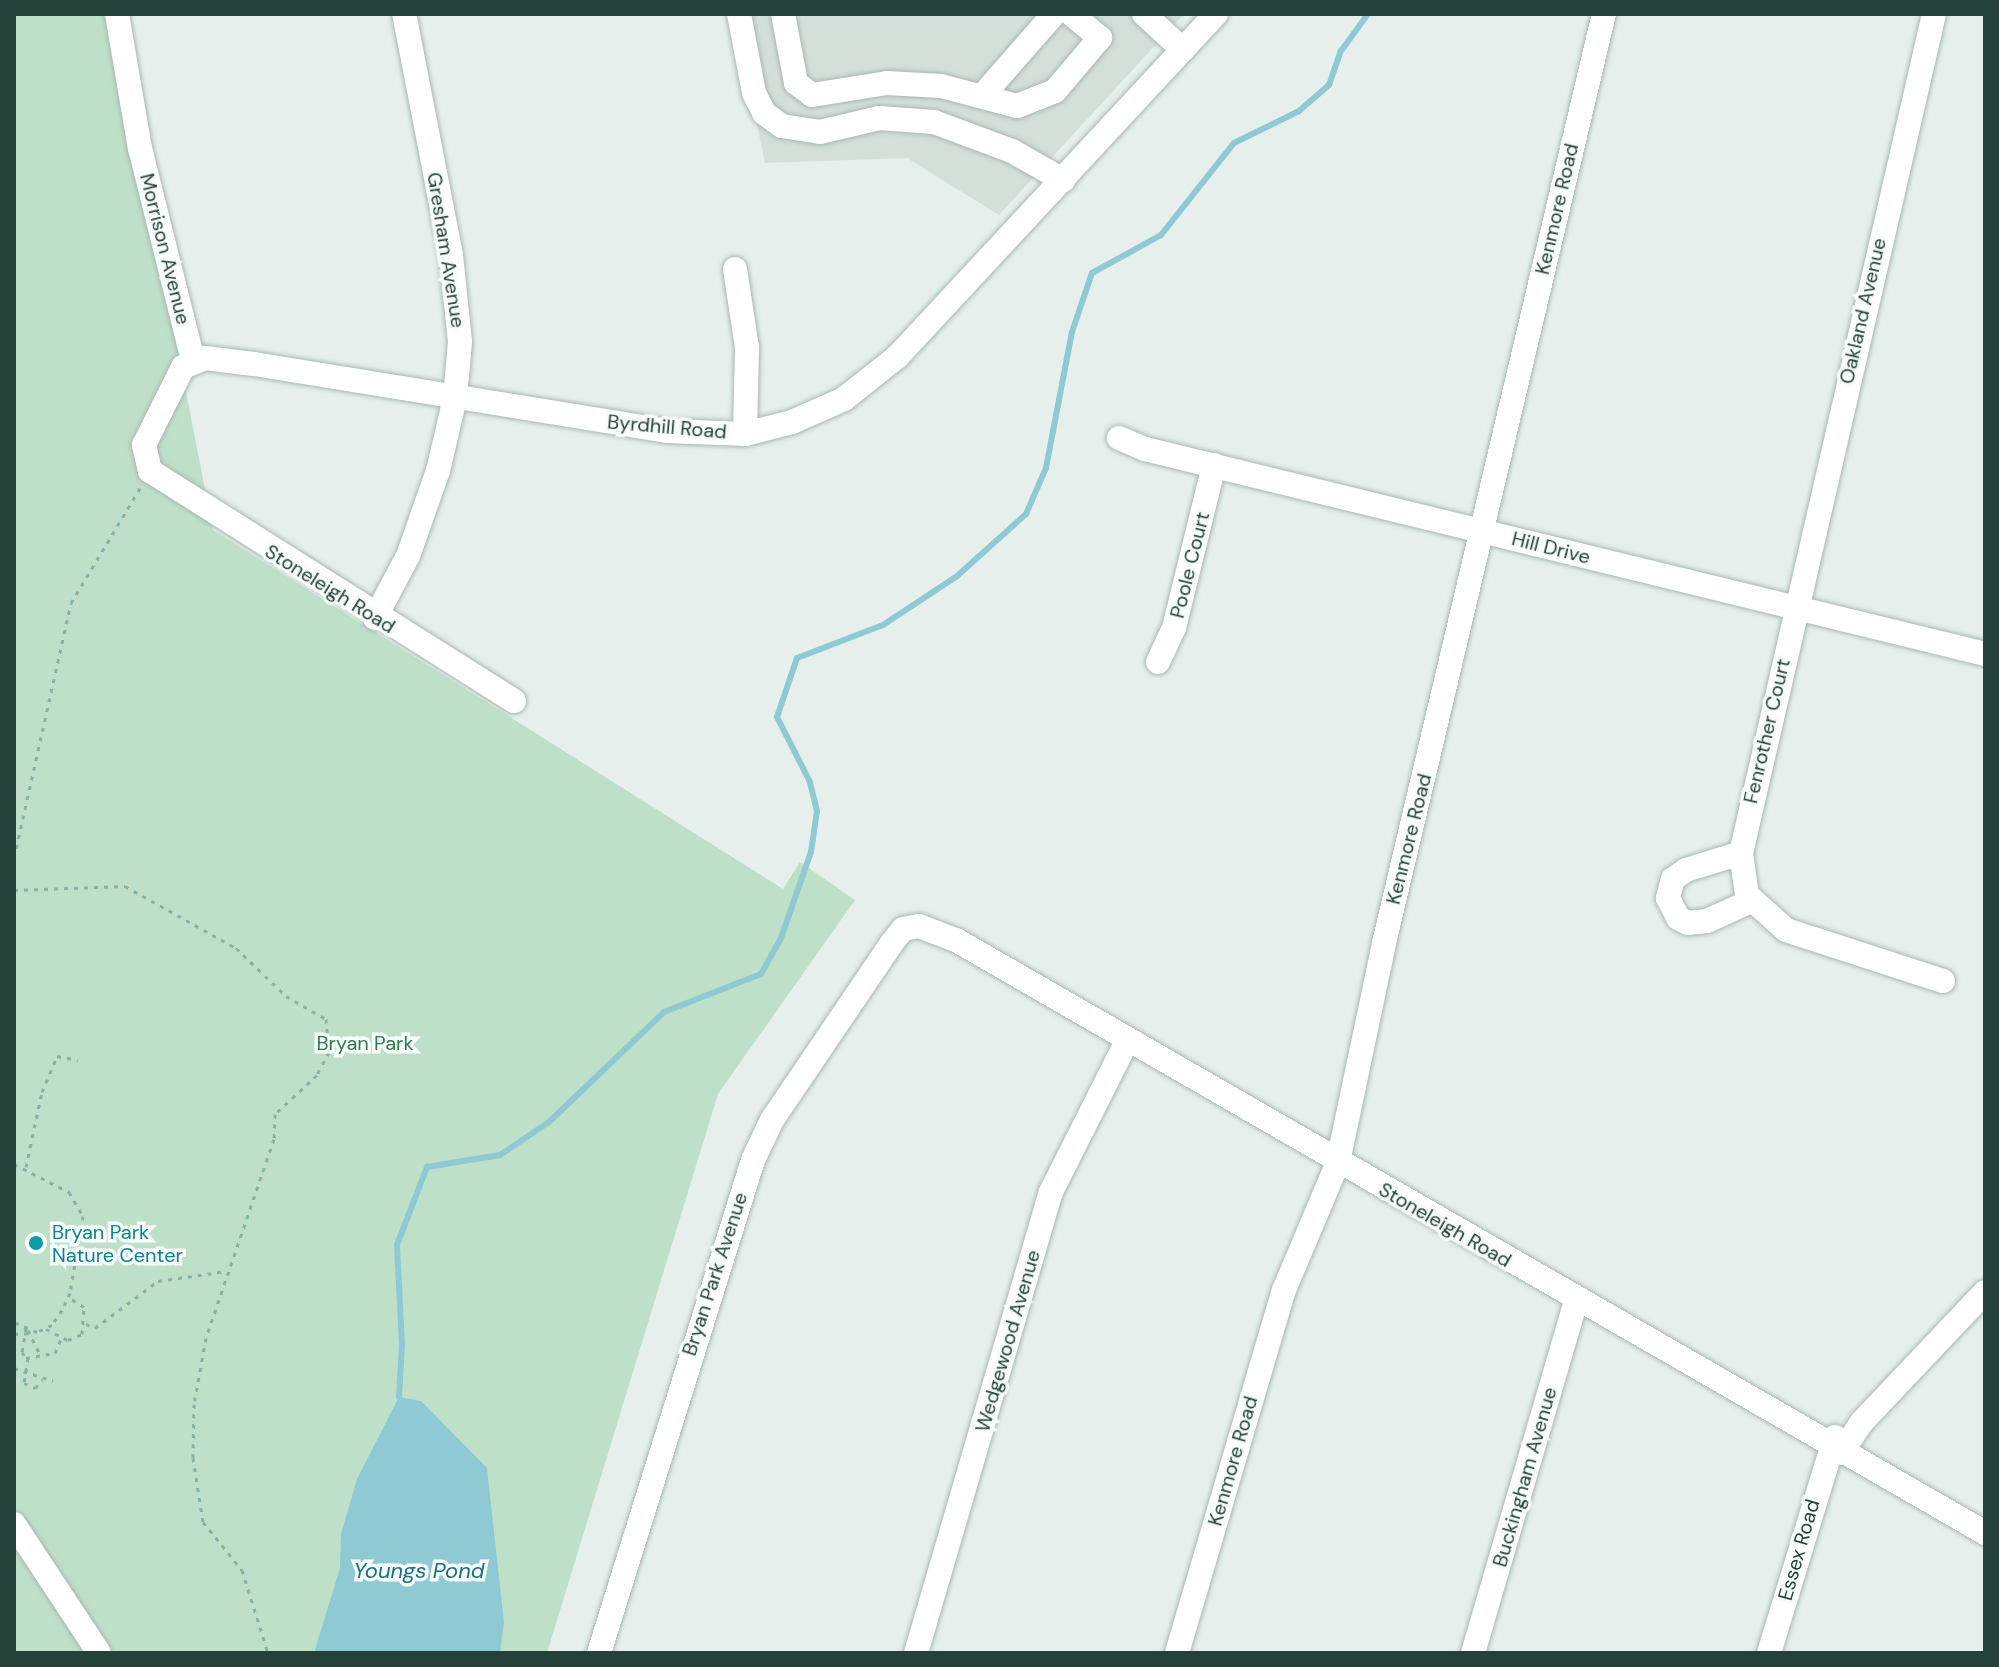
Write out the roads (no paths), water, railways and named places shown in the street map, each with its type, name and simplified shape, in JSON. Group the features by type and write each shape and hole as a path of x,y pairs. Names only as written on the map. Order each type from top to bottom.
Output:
{"street":[{"name":"Morrison Avenue","path":"117,14 140,148 193,361"},
{"name":"Gresham Avenue","path":"375,618 408,556 438,471 455,398 460,342 451,255 404,14"},
{"path":"739,14 754,93 764,113 782,126 820,132 879,118 934,122 1012,151 1063,180"},
{"path":"783,14 796,83 812,95 887,83 983,95 1017,106 1055,91 1100,38 1071,14"},
{"path":"983,95 1054,14"},
{"path":"1144,14 1183,50"},
{"name":"Kenmore Road","path":"1177,1653 1284,1290 1338,1162 1604,14"},
{"name":"Oakland Avenue","path":"1795,609 1934,14"},
{"name":"Byrdhill Road","path":"193,361 254,364 667,431 745,434 808,417 872,379 1183,50 1205,17"},
{"path":"735,269 747,347 745,434"},
{"name":"Stoneleigh Road","path":"193,361 183,367 144,445 150,471 375,618 514,701"},
{"name":"Hill Drive","path":"1119,438 1214,465 1985,654"},
{"name":"Poole Court","path":"1158,662 1174,628 1214,465"},
{"name":"Fenrother Court","path":"1751,901 1743,885 1741,853 1795,609"},
{"path":"1741,853 1686,870 1673,879 1668,898 1678,918 1688,923 1707,921 1751,901 1795,934 1943,981"},
{"name":"Stoneleigh Road","path":"903,929 928,926 956,940 1985,1533"},
{"name":"Bryan Park Avenue","path":"599,1653 753,1160 772,1120 903,929"},
{"name":"Wedgewood Avenue","path":"916,1653 1051,1192 1127,1041"},
{"name":"Essex Road","path":"1769,1653 1835,1446 1861,1423 1985,1292"},
{"name":"Buckingham Avenue","path":"1473,1653 1576,1300"},
{"path":"14,1524 99,1653"}],"water":[{"name":"Youngs Pond","path":"399,1397 421,1401 487,1468 504,1622 500,1653 314,1653 340,1568 341,1534 357,1479"}],"waterway":[{"path":"399,1397 402,1345 397,1245 427,1167 500,1155 549,1122 664,1012 761,974 781,938 811,852 817,811 810,782 777,717 797,658 883,625 957,576 1026,514 1046,468 1072,332 1092,273 1161,235 1234,143 1299,111 1329,85 1341,51 1368,14"}],"place":[{"name":"Bryan Park Nature Center","path":"36,1243"}],"park label":[{"name":"Bryan Park","path":"365,1043"}]}
